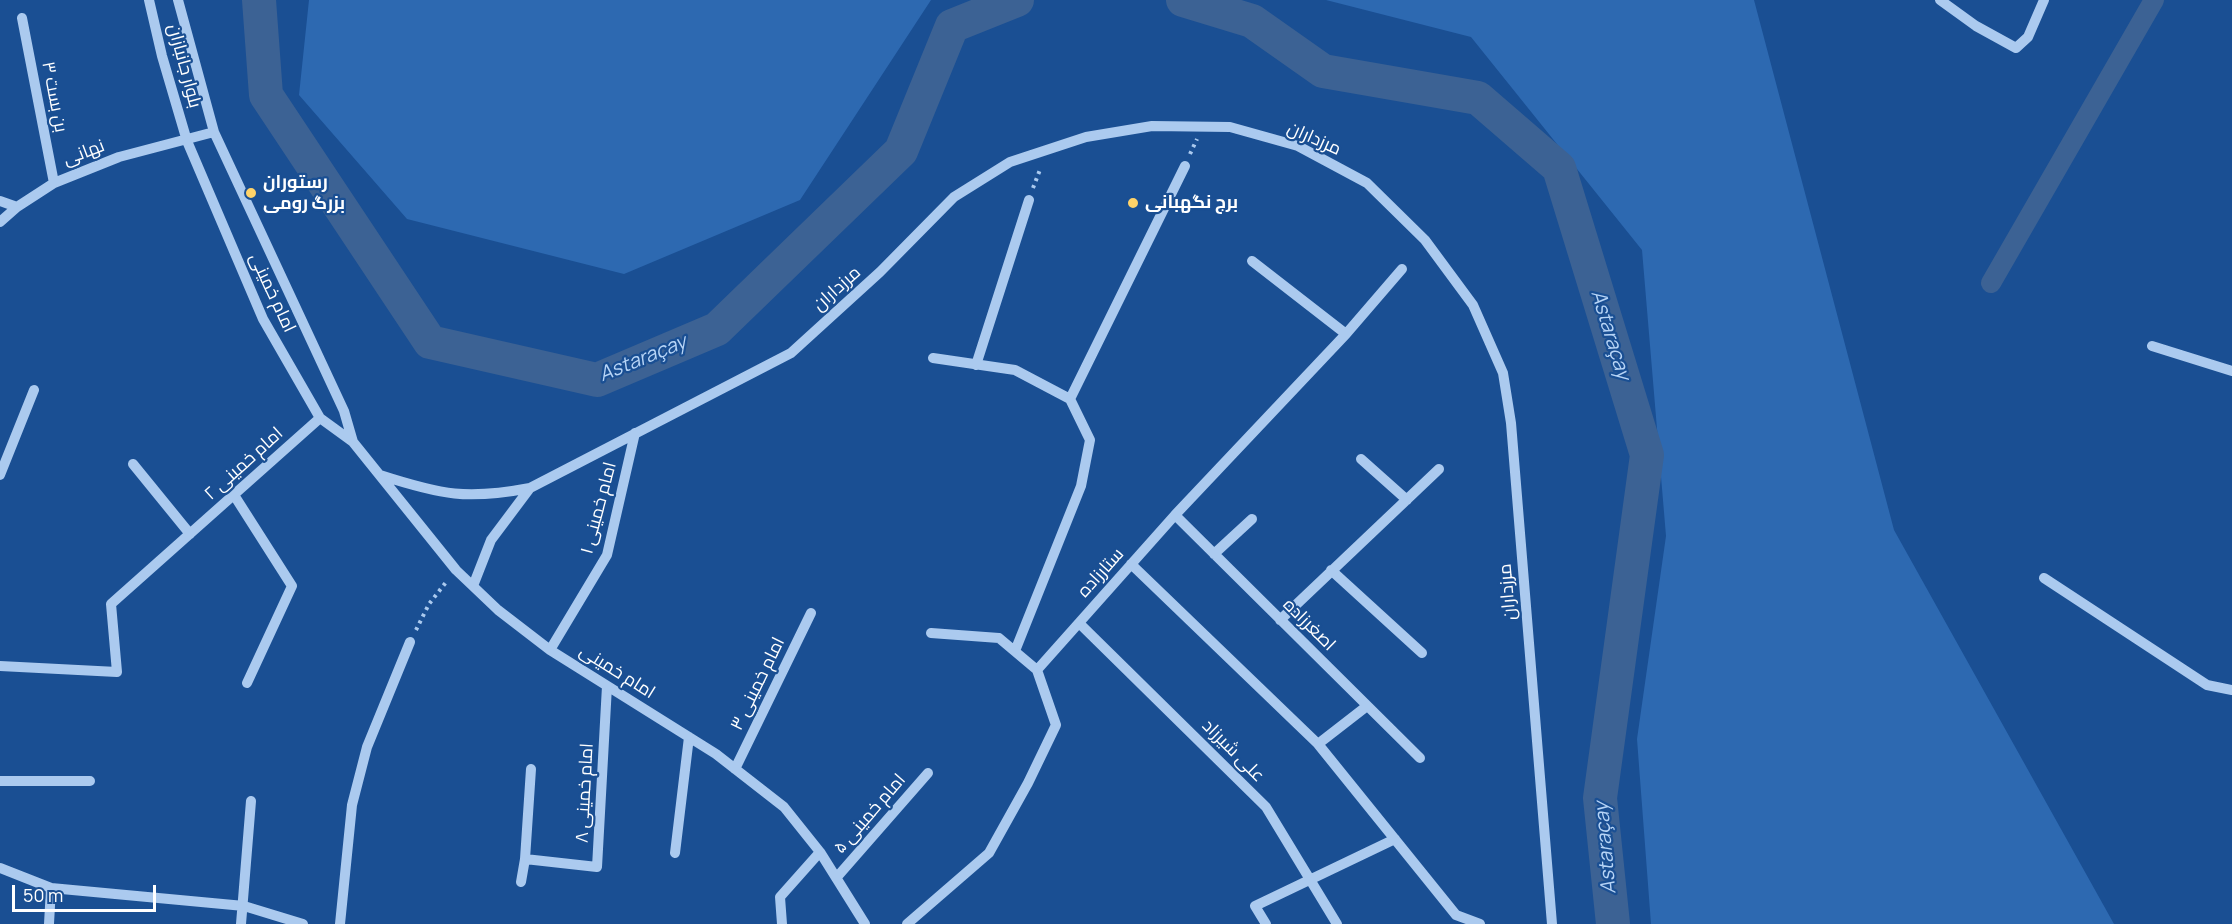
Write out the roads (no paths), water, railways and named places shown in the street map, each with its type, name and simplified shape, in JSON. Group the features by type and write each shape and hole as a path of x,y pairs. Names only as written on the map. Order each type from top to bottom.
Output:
{"street":[{"name":"بلوار جانبازان","path":"149,0 162,56 187,141"},
{"name":"بلوار جانبازان","path":"178,0 214,132"},
{"path":"1940,0 1976,26 2016,48 2028,37 2044,0"},
{"name":"بن بست ۳","path":"22,18 54,183"},
{"name":"مرزداران","path":"380,475 435,492 462,495 488,496 530,488 791,353 880,272 954,197 1010,162 1086,137 1152,126 1230,128 1298,146 1366,183 1425,240 1473,305 1503,373 1511,423 1552,924"},
{"name":"نهانی","path":"0,222 17,207 54,183 119,157 187,141 214,132"},
{"name":"امام خمینی","path":"214,132 344,411 353,442"},
{"name":"امام خمینی","path":"187,141 263,319 320,418 353,442 456,570 473,586 550,650 689,737 784,807 820,852 865,924"},
{"path":"1070,399 1185,166"},
{"path":"976,364 1029,200"},
{"path":"0,201 17,207"},
{"path":"1252,261 1346,334"},
{"name":"ستارزاده","path":"1038,670 1174,515 1346,334 1402,269"},
{"path":"2152,346 2232,371"},
{"path":"933,358 1015,370 1070,399 1090,440 1081,486 1015,651"},
{"path":"0,475 33,390"},
{"name":"امام خمینی ۲","path":"0,666 117,672 111,604 320,418"},
{"name":"امام خمینی ۱","path":"550,650 606,555 635,433"},
{"path":"1361,459 1407,500"},
{"path":"133,464 190,534"},
{"path":"1280,620 1388,514 1407,500 1438,469"},
{"name":"مرزداران","path":"473,586 491,540 530,488"},
{"path":"234,495 292,586 247,683"},
{"name":"اصغرزاده","path":"1174,515 1420,758"},
{"path":"1214,554 1252,519"},
{"path":"1131,564 1318,744 1456,915 1480,924"},
{"path":"1331,570 1422,653"},
{"path":"2044,578 2207,685 2232,690"},
{"name":"امام خمینی ۳","path":"735,769 811,613"},
{"name":"علی شیرزاد","path":"1079,623 1266,807 1337,924"},
{"path":"907,924 989,853 1029,783 1056,725 1038,670 999,638 931,633"},
{"path":"340,924 352,805 367,747 410,642"},
{"name":"امام خمینی ۸","path":"525,859 597,867 607,686"},
{"path":"1318,744 1367,706"},
{"path":"675,853 689,737"},
{"path":"521,882 525,859 531,769"},
{"name":"امام خمینی ۵","path":"837,877 928,773"},
{"path":"0,781 90,781"},
{"path":"241,924 251,801"},
{"path":"1266,924 1255,906 1395,839"},
{"path":"782,924 780,897 820,852"},
{"path":"0,868 51,888 244,906 303,924"},
{"path":"49,924 51,888"}],"waterway":[{"name":"Astaraçay","path":"259,0 266,95 430,342 597,380 717,329 901,151 952,26 1017,0"},
{"name":"Astaraçay","path":"1183,0 1252,21 1323,71 1478,98 1559,168 1647,455 1600,798 1613,924"},
{"path":"1991,283 2154,0"}],"place":[{"name":"رستوران بزرگ رومی","path":"251,193"},
{"name":"برج نگهبانی","path":"1133,203"}]}
